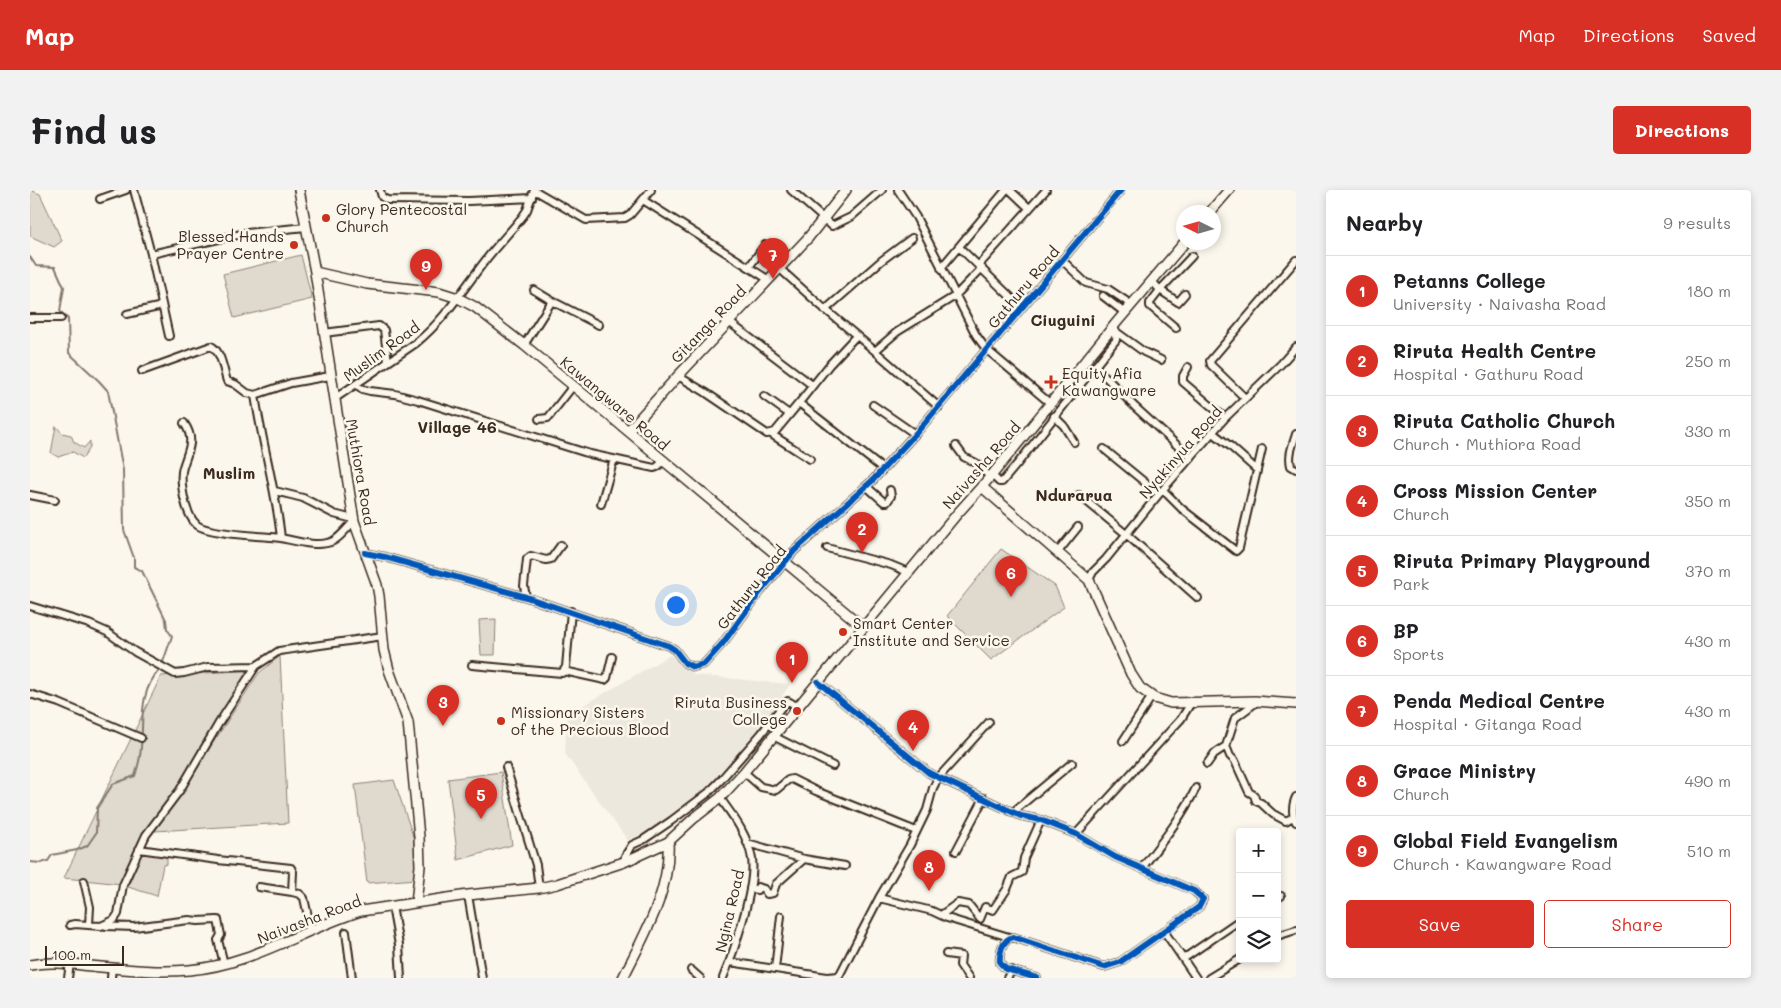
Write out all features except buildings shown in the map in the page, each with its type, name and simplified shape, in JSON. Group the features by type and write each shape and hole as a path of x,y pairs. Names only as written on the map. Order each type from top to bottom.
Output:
{"main road":[{"name":"Muthiora Road","path":"299,190 315,272 353,520 380,596 383,636 389,670 408,722 419,837 420,866 416,903"},
{"name":"Gitanga Road","path":"628,431 824,220 846,190"},
{"path":"1216,205 1229,190"},
{"name":"Naivasha Road","path":"30,965 70,963 169,974 224,964 286,942 311,930 361,911 540,888 624,862 668,842 692,819 720,798 744,772 908,572 982,487 1178,250"},
{"name":"Kawangware Road","path":"315,272 360,283 429,291 458,298 487,315 863,627"},
{"path":"982,487 1089,580 1131,674 1140,688 1162,701 1171,703 1258,701 1296,704"},
{"path":"623,978 654,916 668,863 668,842"}],"street":[{"path":"100,199 126,190"},
{"path":"134,190 151,254 169,336"},
{"path":"380,190 382,198 388,200 469,201 532,198"},
{"name":"Muslim Road","path":"334,400 424,338 523,216 534,190 581,218 591,221 625,218 630,215 651,190"},
{"path":"791,190 831,226 842,223 851,217 882,190"},
{"path":"898,190 916,217 955,296 986,350 1053,401 1064,405"},
{"path":"941,268 1006,190"},
{"path":"1010,190 1029,208"},
{"path":"875,352 897,332 955,296 1046,190"},
{"name":"Gathuru Road","path":"365,553 385,557 571,611 590,620 669,646 675,650 685,663 693,667 704,664 723,643 760,592 803,542 866,486 939,407 1121,190"},
{"path":"643,200 769,280"},
{"path":"151,254 246,233 306,226"},
{"path":"825,310 881,261 912,238"},
{"path":"749,267 765,246"},
{"path":"959,247 1022,307"},
{"path":"1176,328 1150,306 1150,303 1192,256"},
{"path":"1062,260 1086,283 1108,289 1132,305"},
{"path":"1245,398 1210,365 1210,361 1296,260"},
{"path":"779,268 825,310 939,407"},
{"path":"1152,282 1178,302 1185,294"},
{"path":"534,290 599,325"},
{"path":"1103,296 1125,313"},
{"path":"524,345 552,300"},
{"path":"126,314 158,307 162,304"},
{"path":"30,318 61,318"},
{"path":"729,322 812,385"},
{"path":"324,332 382,327 388,362"},
{"path":"956,446 964,457 976,463 999,482 1002,482 1116,340 1116,336 1111,330"},
{"path":"1111,330 1144,352 1161,360"},
{"path":"771,434 775,432 812,385 856,336"},
{"path":"142,371 212,346 220,358 227,381 235,384 247,393 255,395 291,383 330,376"},
{"name":"Nyakinyua Road","path":"1089,580 1093,572 1212,432 1296,347"},
{"path":"1092,353 1100,359"},
{"path":"1095,366 1134,407 1191,458"},
{"path":"1188,367 1182,376 1182,382 1225,418"},
{"path":"1076,372 1084,378"},
{"path":"678,376 762,431 771,434 810,459"},
{"path":"356,384 366,390 395,394 418,400 590,454 654,468 664,461"},
{"path":"539,419 548,418 573,386"},
{"path":"255,395 262,437 275,492 281,538"},
{"path":"764,396 789,414"},
{"path":"799,402 883,469"},
{"path":"873,405 915,434"},
{"path":"1041,416 1052,419 1064,426 1074,442"},
{"path":"184,423 189,432 190,444 189,452 182,468 182,484 191,518 202,529 303,542 327,543 339,536 353,520 334,514 303,498 275,492"},
{"path":"1212,432 1257,470"},
{"path":"1296,434 1290,452 1290,461 1291,466 1296,469"},
{"path":"1017,445 1027,452"},
{"path":"1104,449 1236,550 1239,548 1262,449"},
{"path":"1007,457 1018,463"},
{"path":"600,504 614,459"},
{"path":"866,486 884,502 887,502 891,496 890,490"},
{"path":"30,494 56,500"},
{"path":"1079,496 1126,534 1198,598"},
{"path":"1057,553 1078,526"},
{"path":"526,597 524,586 527,559 531,556 546,560 551,559 561,544"},
{"path":"827,548 891,565 908,572"},
{"path":"30,606 89,624 106,632 135,652 175,674 208,667 256,666"},
{"path":"564,671 571,611"},
{"path":"101,926 111,923 118,914 124,885 146,835 180,790 219,723 256,666 279,651 383,636"},
{"path":"472,665 562,673 564,671 605,680 612,657"},
{"path":"818,682 928,773 1021,816 1041,820 1076,834 1115,857 1194,891 1203,900 1199,907 1120,962 1104,967 932,911 879,898"},
{"path":"30,694 59,703 141,738"},
{"path":"1123,741 1152,696"},
{"path":"624,862 625,856 632,845 643,840 708,793 761,734 783,705 788,701 798,707"},
{"path":"1207,764 1214,754 1226,746 1236,718 1258,701"},
{"path":"1076,834 1181,719 1191,703"},
{"path":"730,962 827,977 839,977 879,898 910,845 927,810 938,778 989,722"},
{"path":"761,734 833,766"},
{"path":"1226,746 1230,756 1235,760 1249,792 1254,795 1256,801 1261,803 1272,814 1286,820 1294,819 1293,808 1296,797"},
{"path":"1013,812 1072,763"},
{"path":"506,767 536,865 540,888"},
{"path":"744,772 764,788 776,790 792,779 816,791 916,831"},
{"path":"1142,868 1176,822 1196,788"},
{"name":"Ngina Road","path":"720,798 742,829 752,859 750,888 745,909 730,962 723,978"},
{"path":"956,851 984,798"},
{"path":"941,915 958,903 969,905 980,919 985,907 993,910 1012,877 1022,872 1024,858 1041,820"},
{"path":"747,843 804,859 845,866"},
{"path":"139,849 218,860 289,867 293,869 292,892"},
{"path":"750,888 757,890 758,887 764,889 767,894 773,893 776,884 804,859"},
{"path":"84,881 90,908 89,925"},
{"path":"259,887 300,894 304,898 311,930"},
{"path":"468,896 482,978"},
{"path":"392,906 399,945 401,978"},
{"path":"775,969 781,916"},
{"path":"70,925 134,927 189,920 218,920 221,935 218,940 224,964"},
{"path":"1183,959 1236,923"},
{"path":"1281,935 1296,930"},
{"path":"1164,931 1196,978"},
{"path":"346,932 352,978"},
{"path":"1010,937 1002,946 999,957 1000,964 1002,967 1034,978"},
{"path":"946,954 961,956 960,965 969,978"},
{"path":"1209,978 1236,961"},
{"path":"68,978 70,963"},
{"path":"112,968 112,978"},
{"path":"691,970 700,978"},
{"path":"1008,978 1012,970"}],"shaded area":[{"path":"30,190 40,194 62,241 54,247 30,236"},
{"path":"301,255 312,299 234,318 223,274"},
{"path":"56,426 62,433 71,435 74,442 84,448 90,441 90,448 83,458 73,452 58,457 51,453"},
{"path":"1001,549 1055,586 1064,607 991,660 947,616"},
{"path":"496,619 495,655 481,655 479,620"},
{"path":"670,655 694,675 790,684 769,717 708,788 646,833 628,841 565,754 567,715"},
{"path":"280,656 288,823 155,831 259,673"},
{"path":"250,670 122,884 64,878 161,676"},
{"path":"501,772 512,845 458,860 448,779"},
{"path":"394,780 414,839 416,879 367,883 355,785"},
{"path":"142,851 167,856 167,864 163,865 157,896 128,887"}],"waterway":[{"path":"30,257 36,266 55,267 64,287 60,311 68,319 69,353 108,391 123,470 124,530 134,558 134,567 142,571 166,620 167,629 172,636 163,662"},
{"path":"30,862 41,863 48,861 52,855 87,846 96,833 97,808 113,784 135,776 140,756 144,700 152,679 160,669"}],"cycle path":[{"path":"365,553 526,597 669,646 675,650 685,663 693,667 704,664 723,643 760,592 794,551 873,480 917,432 1121,190"},
{"path":"818,682 929,773 1021,816 1041,820 1076,834 1115,857 1194,891 1203,899 1199,907 1120,962 1104,967 1013,937 1006,941 1002,947 1000,963 1006,969 1037,978"}],"place":[{"name":"Glory Pentecostal Church","path":"326,218"},
{"name":"Blessed Hands Prayer Centre","path":"294,245"},
{"name":"Penda Medical Centre","path":"773,279"},
{"name":"Global Field Evangelism","path":"426,290"},
{"name":"Equity Afia Kawangware","path":"1051,382"},
{"name":"Riruta Health Centre","path":"862,553"},
{"name":"BP","path":"1011,597"},
{"name":"Smart Center Institute and Service","path":"843,632"},
{"name":"Petanns College","path":"792,683"},
{"name":"Riruta Business College","path":"797,711"},
{"name":"Missionary Sisters of the Precious Blood","path":"501,721"},
{"name":"Riruta Catholic Church","path":"443,726"},
{"name":"Cross Mission Center","path":"913,751"},
{"name":"Riruta Primary Playground","path":"481,819"},
{"name":"Grace Ministry","path":"929,891"}],"district":[{"name":"Ciuguini","path":"1063,319"},
{"name":"Village 46","path":"457,426"},
{"name":"Muslim","path":"229,472"},
{"name":"Ndurarua","path":"1074,494"}]}
